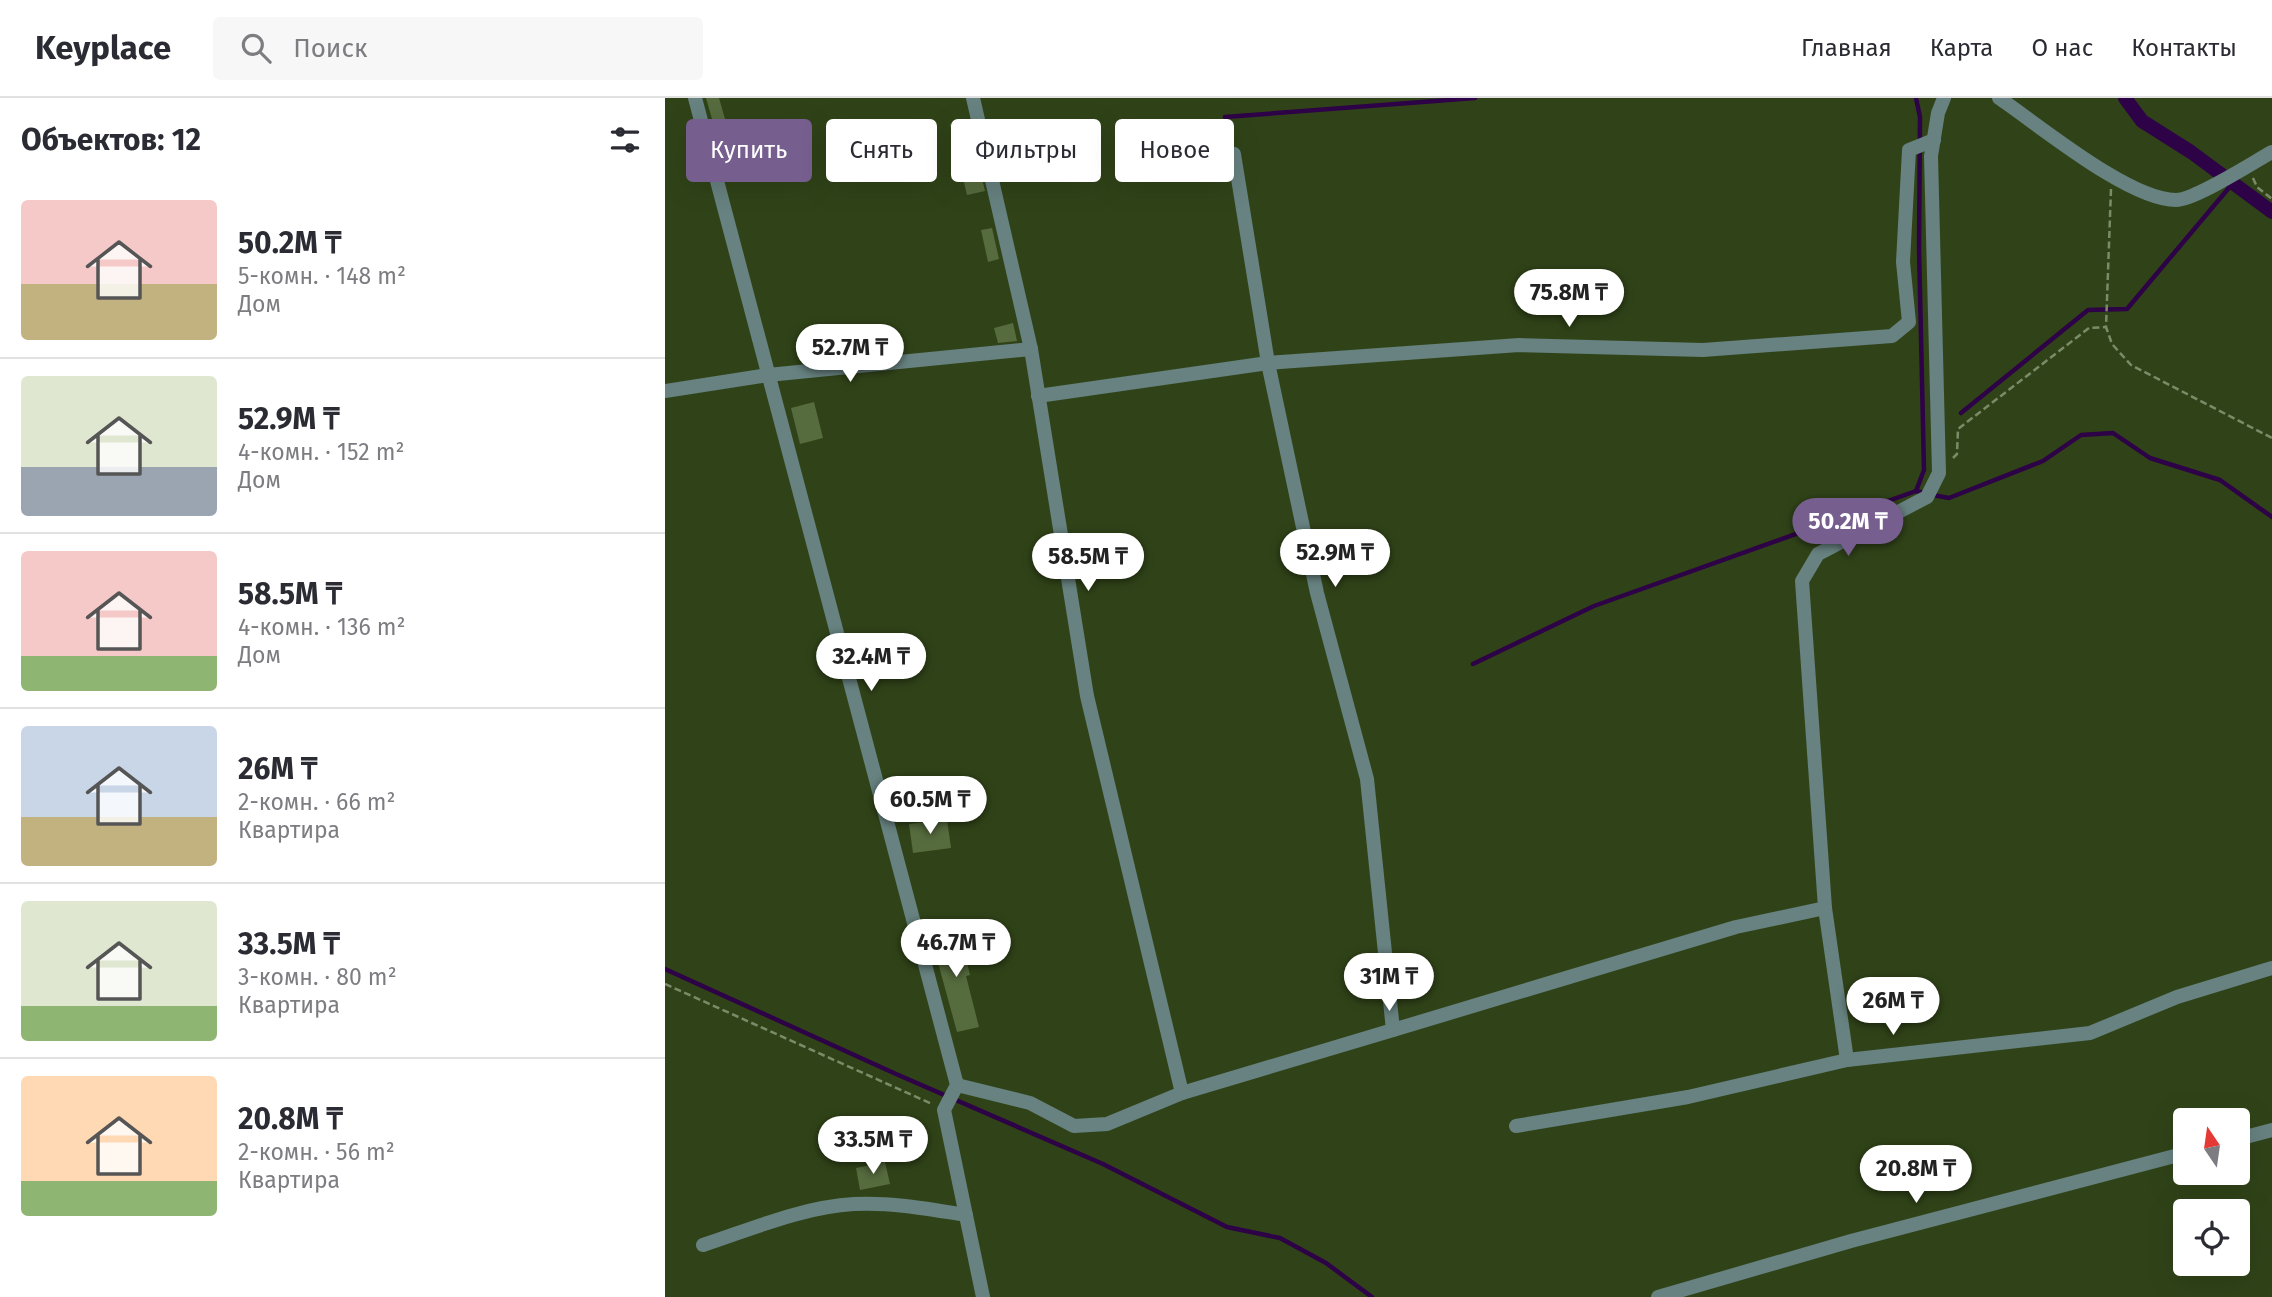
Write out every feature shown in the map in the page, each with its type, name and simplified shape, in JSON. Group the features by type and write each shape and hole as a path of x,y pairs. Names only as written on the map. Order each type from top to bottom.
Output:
{"street":[{"path":"695,98 957,1085 944,1110 983,1297"},
{"path":"973,98 1031,349 1087,696 1182,1093"},
{"path":"1847,1060 1825,908 1802,581 1818,554 1927,497 1939,473 1931,156 1938,113 1944,98"},
{"path":"1999,98 2111,176 2153,196 2178,200 2272,152"},
{"path":"1038,396 1268,363 1519,345 1703,350 1892,336 1909,322 1903,262 1909,150 1934,140"},
{"path":"1234,154 1268,363 1317,593 1367,779 1393,1030"},
{"path":"665,391 768,375 1031,349"},
{"path":"957,1085 1030,1103 1074,1126 1107,1124 1182,1093 1736,927 1825,908"},
{"path":"1516,1126 1688,1097 1847,1060 2090,1033 2177,997 2272,968"},
{"path":"2251,1136 2272,1130"},
{"path":"1658,1297 1851,1241 2173,1156"},
{"path":"703,1245 801,1213 853,1204 906,1205 966,1215"}],"path":[{"path":"2246,166 2257,187 2272,199"},
{"path":"2111,176 2106,327 2112,344 2131,365 2272,438"},
{"path":"1939,473 1957,454 1958,429 2089,328 2106,327"},
{"path":"665,984 944,1110"}],"building":[{"path":"706,98 719,98 725,119 712,119"},
{"path":"964,182 983,182 985,191 967,195"},
{"path":"992,228 999,259 988,262 981,230"},
{"path":"1013,323 1017,341 998,343 994,328"},
{"path":"814,402 823,438 800,444 791,408"},
{"path":"947,819 951,848 913,853 909,824"},
{"path":"959,930 970,975 966,976 979,1027 957,1032 931,937"},
{"path":"885,1162 890,1184 860,1190 856,1168"}],"waterway":[{"path":"1225,117 1475,98"},
{"path":"1916,98 1920,117 1919,248 1924,470 1916,491"},
{"path":"2125,98 2142,121 2191,152 2272,212"},
{"path":"1961,413 2088,310 2127,309 2233,183"},
{"path":"1933,495 1949,498 2043,461 2081,435 2113,433 2150,458 2220,480 2272,517"},
{"path":"1473,664 1594,606 1916,491 1925,493"},
{"path":"665,969 1103,1164 1227,1227 1280,1238 1326,1263 1372,1297"}]}
